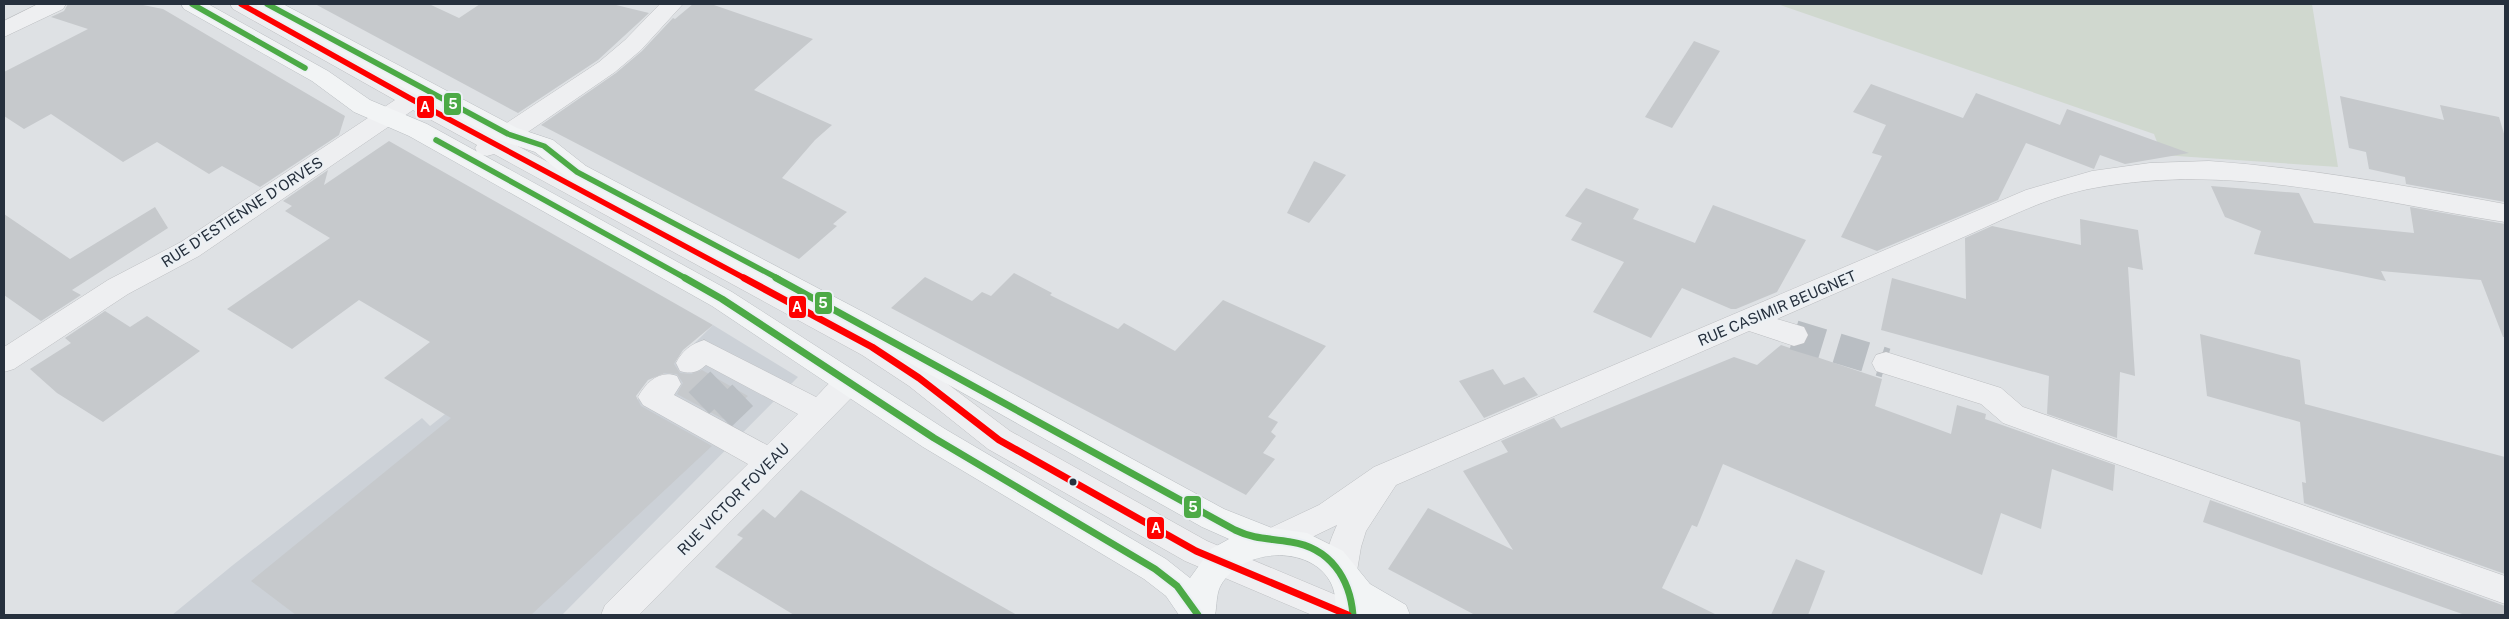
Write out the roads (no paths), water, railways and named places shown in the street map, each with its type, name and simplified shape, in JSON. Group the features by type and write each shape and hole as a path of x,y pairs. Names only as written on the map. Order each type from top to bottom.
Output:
{"main road":[{"path":"192,4 320,76 362,106 406,104"},
{"path":"267,4 406,104"},
{"path":"488,147 544,146 577,172 857,321 1206,514 1272,540 1308,546 1326,556 1359,594 1394,615"},
{"path":"488,147 848,383 981,467 1155,569 1177,586 1199,615"},
{"path":"1199,615 1202,589 1215,567 1236,549 1272,540"},
{"path":"1344,577 1353,600 1353,615"}],"street":[{"path":"4,30 55,4"},
{"path":"218,4 872,347 926,383 998,440 1176,540 1215,567 1311,615"},
{"path":"241,4 406,104"},
{"path":"488,147 606,67 633,45 672,4"},
{"name":"RUE D'ESTIENNE D'ORVES","path":"4,361 118,287 190,249 406,104"},
{"name":"RUE CASIMIR BEUGNET","path":"1272,540 1330,514 1375,482 2049,190 2092,179 2163,170 2203,170 2291,176 2505,213"},
{"path":"1748,320 1794,335"},
{"path":"690,363 704,350 740,381 819,412"},
{"path":"1886,364 1991,396 2013,415 2505,590"},
{"name":"RUE VICTOR FOVEAU","path":"617,615 848,383"},
{"path":"667,384 653,397 704,415 770,462"},
{"name":"RUE CASIMIR BEUGNET","path":"1344,577 1345,540 1356,519 1379,488 1398,472"},
{"path":"1215,567 1348,615"}],"tunnel":[{"path":"1794,335 1886,363"},
{"path":"699,403 722,381"},
{"path":"721,416 744,394"}]}
